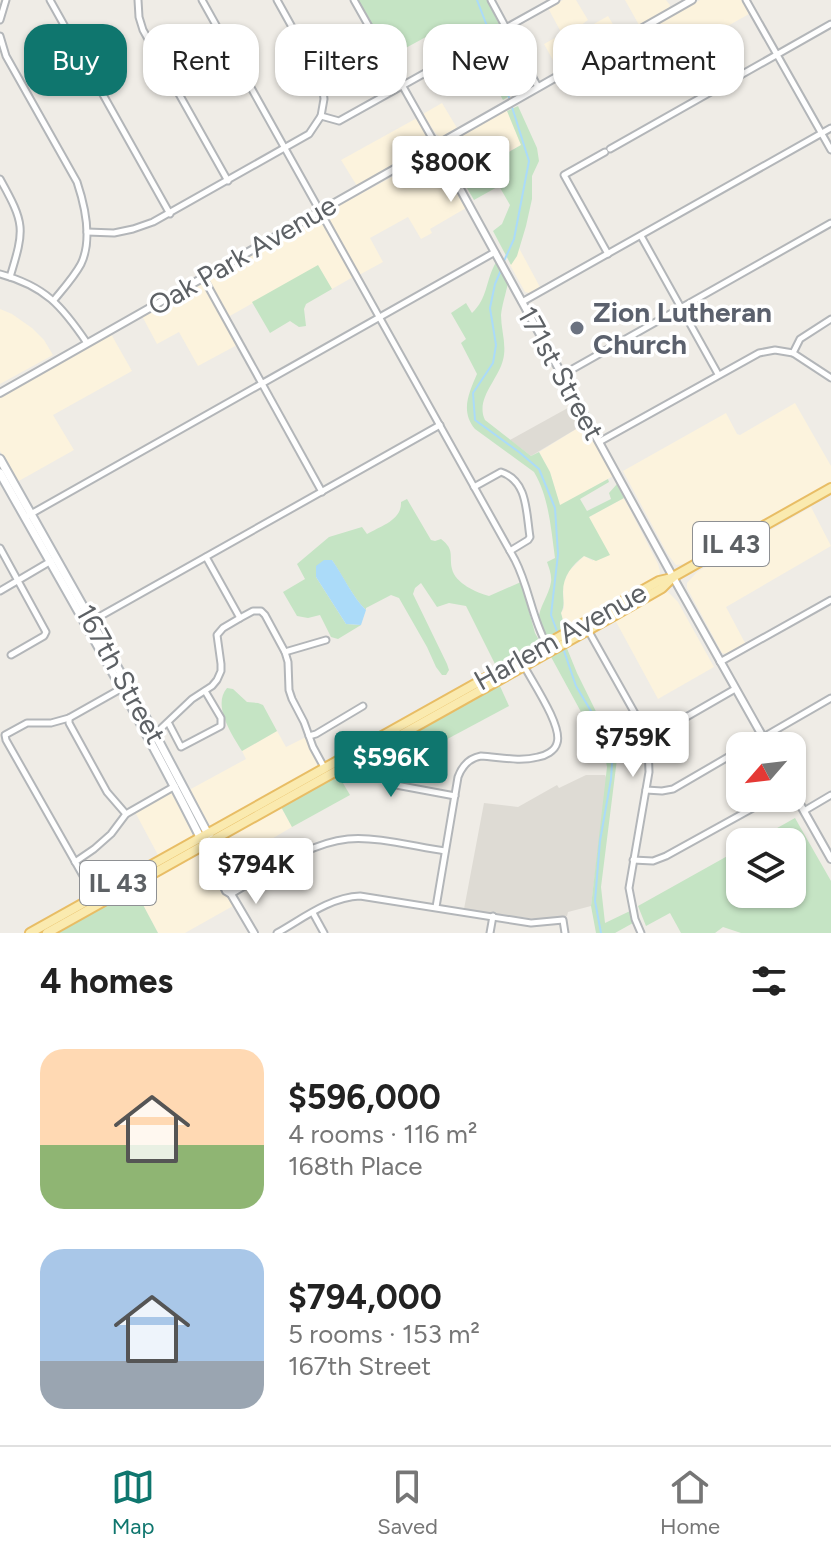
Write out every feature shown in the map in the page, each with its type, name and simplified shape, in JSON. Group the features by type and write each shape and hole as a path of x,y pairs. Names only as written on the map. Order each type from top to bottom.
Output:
{"main road":[{"name":"167th Street","path":"0,459 28,516"},
{"name":"167th Street","path":"0,473 54,560 125,686 205,839"},
{"name":"Harlem Avenue","path":"30,933 205,839 586,626 659,581 673,577 831,488"},
{"name":"Harlem Avenue","path":"47,933 205,839"}],"street":[{"path":"0,20 6,0"},
{"path":"50,0 170,214"},
{"path":"138,0 143,30 228,181"},
{"path":"202,0 510,551 538,627 557,642"},
{"path":"87,232 105,233 145,226 309,134 321,116 324,95 320,77 277,0"},
{"name":"171st Street","path":"354,0 368,24"},
{"path":"491,0 504,24"},
{"path":"513,24 556,0"},
{"name":"Oak Park Avenue","path":"0,393 679,4 692,0"},
{"path":"746,0 831,150"},
{"path":"608,254 564,175 831,24"},
{"path":"0,36 6,56 77,182 84,203 87,232 83,261 54,300"},
{"name":"171st Street","path":"407,94 760,732"},
{"path":"321,116 339,121 383,96"},
{"path":"522,302 831,128"},
{"path":"0,179 16,208 21,226 20,244 10,277"},
{"path":"562,375 831,223"},
{"path":"641,236 718,375"},
{"path":"28,516 495,252"},
{"path":"199,270 322,492"},
{"path":"0,274 23,281 54,300 87,343"},
{"path":"793,353 800,339 831,319"},
{"path":"599,442 759,353 775,350 793,353 831,378"},
{"path":"88,622 440,425"},
{"path":"474,487 505,472 523,491 530,537 510,551"},
{"path":"0,548 46,632 11,655"},
{"path":"206,557 240,618"},
{"path":"0,591 54,560"},
{"path":"720,662 831,600"},
{"path":"152,737 192,699 215,683 221,671 217,635 223,628 256,610 263,612 285,652 289,690 326,771"},
{"path":"586,626 647,737 650,765 630,880 630,897 641,933"},
{"path":"285,652 326,640"},
{"path":"436,907 463,767 481,756 538,757 561,743 522,662"},
{"path":"90,888 5,735 27,723 51,723 69,718 125,686"},
{"path":"647,737 735,689"},
{"path":"169,724 181,747 221,726 221,718 205,691"},
{"path":"772,732 831,698"},
{"path":"309,736 363,706"},
{"path":"69,718 107,792 126,814"},
{"path":"366,748 380,772 396,785 455,796"},
{"path":"646,790 673,789 726,758"},
{"path":"75,862 111,834 126,814 178,784"},
{"path":"806,810 831,795"},
{"path":"633,860 653,861 666,856 746,812"},
{"path":"805,812 831,859"},
{"name":"167th Street","path":"205,839 254,933"},
{"path":"231,894 305,853 335,841 370,840 445,851"},
{"path":"277,933 340,899 353,896 531,923 563,920 565,933"},
{"path":"313,913 324,933"},
{"path":"490,933 493,916"}],"shaded area":[{"path":"563,0 576,0 588,20 583,24 557,24 548,8"},
{"path":"625,0 666,0 670,5 669,8 638,24"},
{"path":"700,0 742,0 749,14 731,24 657,24"},
{"path":"608,16 613,24 594,24"},
{"path":"553,39 553,60 544,44"},
{"path":"442,103 457,128 441,137 423,114"},
{"path":"507,110 521,145 506,153 510,179 499,186 486,162 480,165 463,135"},
{"path":"417,118 428,138 427,144 357,186 341,160"},
{"path":"433,155 437,156 466,208 430,229 432,233 421,239 408,217 370,238 383,262 359,275 326,216 327,212"},
{"path":"319,216 353,277 332,289 318,266 228,317 207,278"},
{"path":"519,248 541,289 533,294 525,292 510,265"},
{"path":"198,283 204,284 237,345 198,366 179,332 157,344 142,316"},
{"path":"0,309 32,328 53,355 0,384"},
{"path":"111,334 132,371 53,415 74,450 17,482 0,451 0,398"},
{"path":"795,403 831,466 831,482 695,559 676,565 623,471 726,413 740,435"},
{"path":"575,404 586,423 531,456 510,440"},
{"path":"586,423 613,476 560,506 550,472 539,452"},
{"path":"624,498 658,564 659,577 565,628 561,613 564,608 563,584 569,571 584,556 593,561 589,517"},
{"path":"811,507 831,546 726,607 745,643 727,654 722,653 687,583 697,572"},
{"path":"668,592 678,602 714,667 658,699 614,618"},
{"path":"277,731 286,747 306,737 318,768 209,826 204,822 189,790 246,759 242,751"},
{"path":"586,775 605,775 607,779 591,906 568,912 567,916 535,919 464,909 484,803 518,807 557,785 559,788"},
{"path":"170,792 175,795 195,837 159,857 135,812"},
{"path":"280,805 292,827 239,858 251,880 237,887 232,886 217,842"},
{"path":"197,852 205,856 233,906 185,933 158,933 134,888"}],"green space":[{"path":"357,0 487,0 499,24 423,24 423,39 407,47 407,24 370,24"},
{"path":"518,106 537,148 539,161 532,176 532,199 526,226 511,265 493,231 502,224 510,205 499,186 474,200 460,176 486,161 499,185 509,180 496,154 504,148 507,153 521,145 507,111"},
{"path":"496,262 508,283 501,315 504,354 485,397 485,420 531,456 539,452 550,472 560,505 608,479 609,482 580,499 587,511 611,499 609,493 617,484 624,498 589,517 610,555 596,561 584,556 572,567 563,586 561,613 565,628 548,638 539,624 539,617 551,582 547,562 555,558 543,492 534,472 475,429 470,422 467,402 477,374 461,343 466,339 451,313 466,303 472,313 484,296"},
{"path":"318,265 332,289 306,304 306,326 299,327 290,321 270,333 252,302"},
{"path":"407,499 431,540 441,539 448,546 452,569 462,583 489,596 521,582 540,642 538,645 497,668 466,606 449,603 437,607 421,583 413,594 447,664 449,670 442,675 399,598 391,595 366,610 332,560 316,577 346,624 361,625 338,639 331,637 320,615 308,618 297,616 283,592 305,579 297,564 329,537 362,527 367,534 384,525 394,518 401,502"},
{"path":"566,646 617,759 601,887 605,923 630,911 633,923 615,933 596,933 591,906 607,767 605,756 550,655"},
{"path":"499,684 509,706 410,759 394,741"},
{"path":"227,688 233,689 247,702 263,705 277,731 242,751 223,711 223,695"},
{"path":"337,773 350,795 292,827 280,805"},
{"path":"795,818 801,828 777,828"},
{"path":"806,837 831,881 831,933 741,933 723,927 715,933 681,933 670,913 646,926 638,906 726,857 726,908 806,908"},
{"path":"134,888 158,933 54,933"}],"water":[{"path":"324,560 332,560 366,610 361,625 346,624 316,577 316,566"}],"waterway":[{"path":"477,0 495,47 529,161 514,239 504,261"},
{"path":"501,270 490,308 496,345 493,363 473,393 475,420 539,469 555,508 558,554 551,615 558,634"},
{"path":"563,648 576,686 613,748 595,901 601,933"}],"place":[{"name":"Zion Lutheran Church","path":"577,328"}]}
